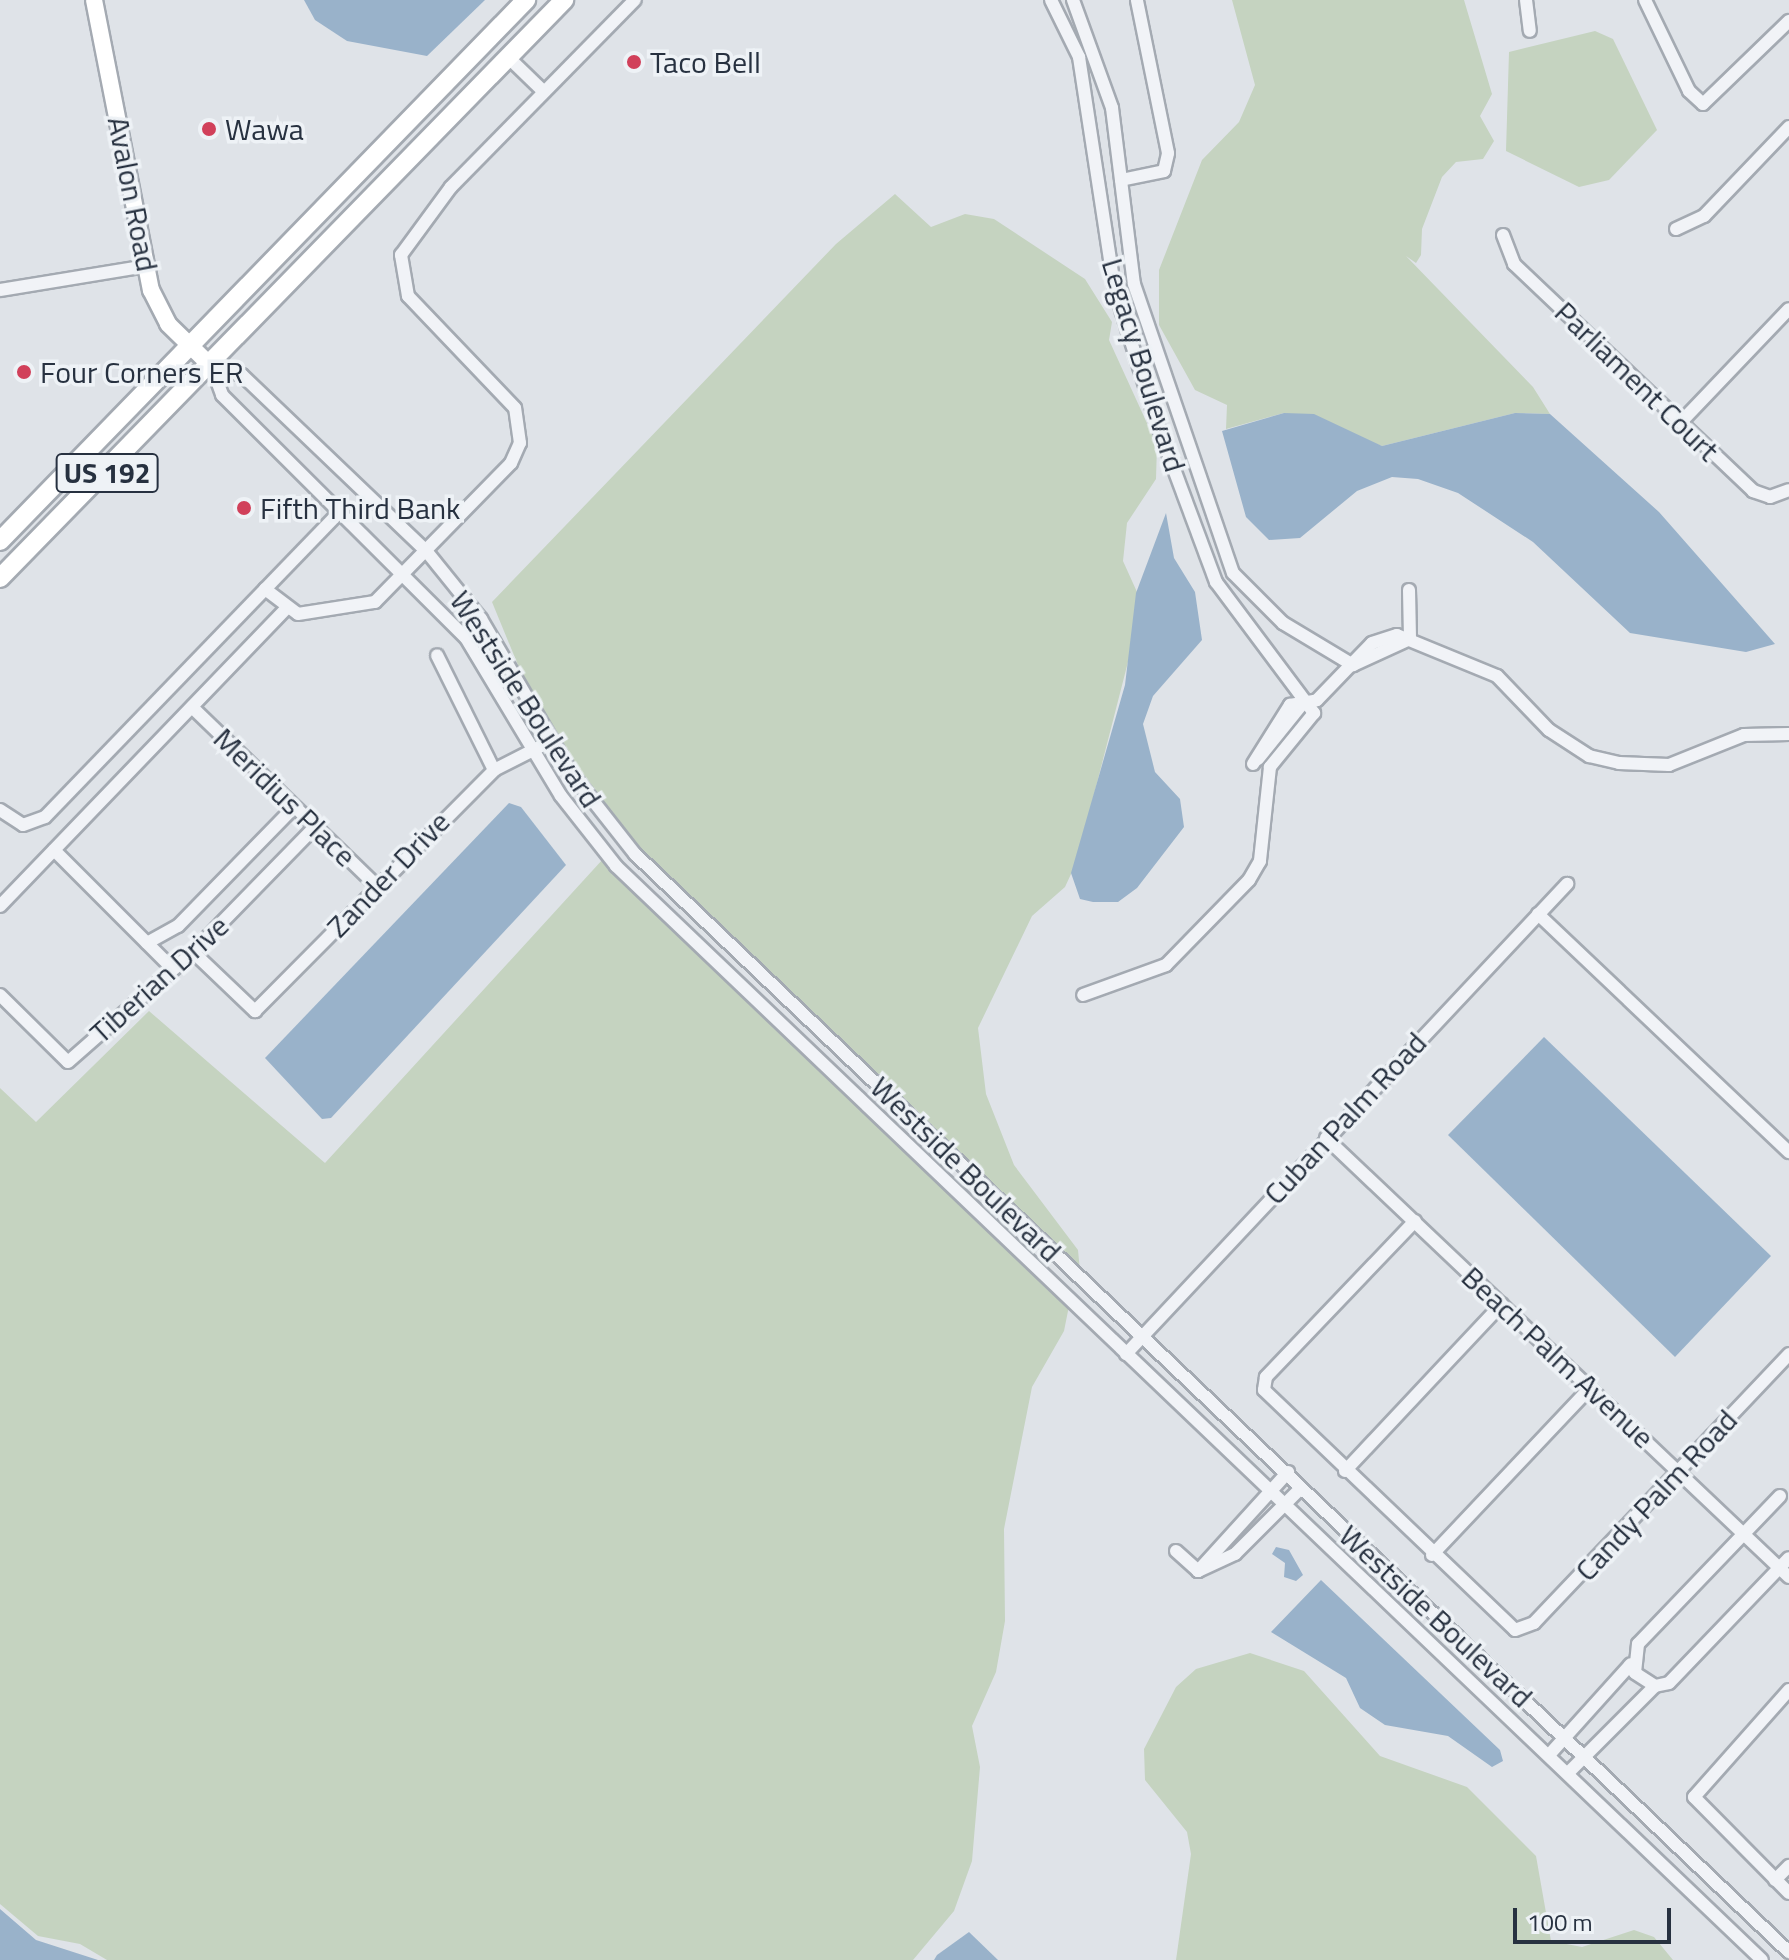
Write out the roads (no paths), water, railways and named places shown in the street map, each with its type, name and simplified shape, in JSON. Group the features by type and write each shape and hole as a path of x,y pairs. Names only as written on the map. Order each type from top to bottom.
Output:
{"highway":[{"name":"US 192","path":"0,578 212,367 564,0"},
{"name":"US 192","path":"0,541 521,5"},
{"path":"509,58 521,5"}],"main road":[{"name":"Avalon Road","path":"94,0 146,266 158,308 212,367"}],"street":[{"path":"265,589 286,609 306,614 369,604 407,573 504,472 521,430 502,390 408,296 401,255 422,220 543,91 635,0"},
{"name":"Legacy Boulevard","path":"1051,0 1079,57 1114,287 1155,418 1216,582 1276,655 1303,703 1314,713 1270,767"},
{"name":"Legacy Boulevard","path":"1073,0 1097,51 1121,180 1134,284 1233,573 1283,623 1353,665"},
{"path":"1121,180 1164,171 1168,153 1137,0"},
{"path":"1526,0 1530,31"},
{"path":"1645,0 1691,95 1703,104 1789,21"},
{"path":"509,58 543,91"},
{"path":"1676,229 1704,216 1789,127"},
{"name":"Parliament Court","path":"1503,235 1514,264 1758,495 1789,490"},
{"path":"0,290 146,266"},
{"path":"1681,422 1789,309"},
{"name":"Westside Boulevard","path":"212,367 222,395 407,573 473,648 533,752 616,866 1126,1354 1273,1488 1762,1960"},
{"name":"Westside Boulevard","path":"212,367 242,375 427,552 481,619 553,740 635,854 1789,1952"},
{"path":"0,810 23,825 45,817 342,509"},
{"path":"1409,590 1410,639"},
{"path":"0,906 286,609"},
{"path":"1083,995 1172,961 1249,880 1260,861 1270,767 1253,764 1276,720 1303,703 1317,700 1382,637 1410,639 1497,676 1559,737 1619,763 1669,765 1744,735 1789,734"},
{"path":"437,655 494,770 553,740"},
{"name":"Meridius Place","path":"192,707 378,887"},
{"name":"Zander Drive","path":"193,952 255,1011 494,770"},
{"name":"Tiberian Drive","path":"147,943 178,926 294,807"},
{"name":"Tiberian Drive","path":"0,995 68,1062 170,966 193,952 315,827"},
{"path":"54,850 170,966"},
{"name":"Cuban Palm Road","path":"1126,1354 1140,1335 1567,884"},
{"path":"1538,914 1789,1152"},
{"name":"Beach Palm Avenue","path":"1326,1138 1744,1534 1786,1568"},
{"path":"1415,1221 1264,1381 1268,1398 1432,1555 1590,1388"},
{"path":"1345,1471 1502,1304"},
{"name":"Candy Palm Road","path":"1432,1555 1520,1631 1789,1354"},
{"path":"1198,1571 1288,1472"},
{"path":"1198,1571 1250,1539 1301,1488"},
{"path":"1549,1755 1611,1690 1631,1664 1638,1644 1780,1496"},
{"path":"1236,1526 1250,1539"},
{"path":"1176,1551 1198,1571"},
{"path":"1568,1773 1630,1708 1655,1686 1674,1679 1786,1568"},
{"path":"1631,1664 1655,1686"},
{"path":"1611,1690 1630,1708"},
{"path":"1789,1690 1694,1797 1789,1893"},
{"path":"1775,1880 1789,1866"}],"water":[{"path":"304,0 485,0 427,56 347,41 315,20"},
{"path":"1284,413 1314,414 1382,446 1515,413 1550,414 1659,512 1775,644 1746,652 1630,633 1533,542 1458,493 1418,479 1392,477 1357,491 1300,538 1269,540 1246,517 1222,431"},
{"path":"1166,513 1174,558 1195,592 1202,640 1153,696 1143,724 1155,772 1180,799 1184,827 1137,888 1118,902 1093,902 1080,899 1071,873 1125,685 1136,593"},
{"path":"509,803 521,807 566,865 331,1118 322,1119 265,1058"},
{"path":"1544,1037 1771,1256 1675,1357 1448,1135"},
{"path":"1276,1547 1289,1550 1303,1575 1296,1581 1284,1577 1285,1563 1272,1554"},
{"path":"1321,1580 1500,1750 1503,1761 1492,1767 1448,1736 1385,1725 1360,1708 1346,1678 1271,1632"},
{"path":"0,1909 36,1940 98,1960 0,1960"},
{"path":"969,1932 998,1960 934,1960 937,1955"}],"place":[{"name":"Taco Bell","path":"634,62"},
{"name":"Wawa","path":"209,129"},
{"name":"Four Corners ER","path":"24,372"},
{"name":"Fifth Third Bank","path":"244,508"}]}
